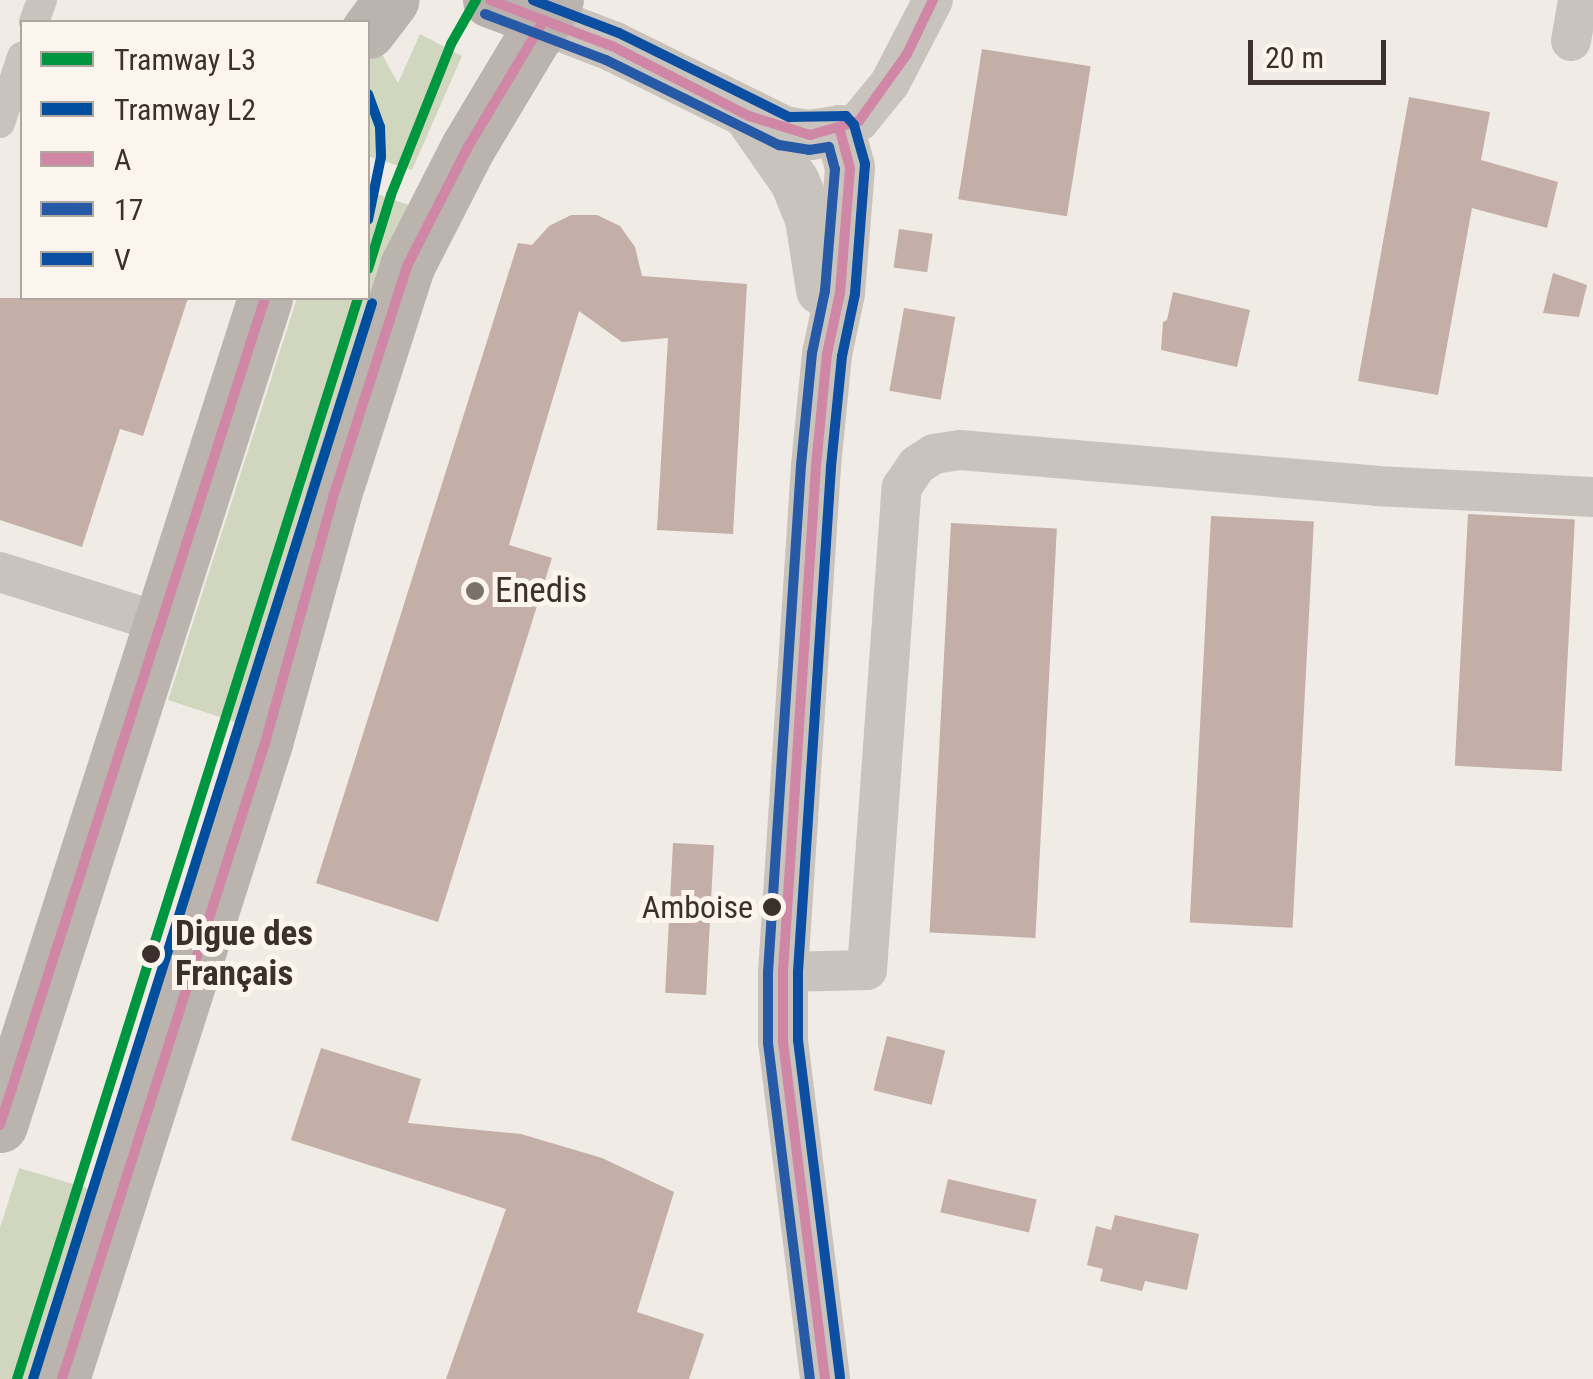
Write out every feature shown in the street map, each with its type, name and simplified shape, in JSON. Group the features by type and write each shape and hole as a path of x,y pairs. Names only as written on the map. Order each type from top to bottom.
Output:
{"main road":[{"path":"370,28 391,0"},
{"path":"62,1379 260,762 333,497 407,266 468,147 550,10 490,0"},
{"path":"0,1125 264,300"}],"street":[{"path":"550,10 749,116 810,135 840,130 859,120 890,83 933,0"},
{"path":"1571,41 1578,0"},
{"path":"0,123 20,63"},
{"path":"749,116 794,182 810,218 827,354"},
{"path":"825,1379 783,1041 782,972 816,466 827,354 840,293 850,168 840,130"},
{"path":"782,972 868,970 902,486 917,465 934,454 960,450 1376,486 1593,496"},
{"path":"0,572 162,624"}],"green space":[{"path":"420,34 462,56 412,170 370,157 370,61 377,45 398,83"},
{"path":"370,192 409,205 385,258 238,723 168,700 296,300 370,300"},
{"path":"19,1168 90,1189 29,1379 0,1379 0,1228"}],"building":[{"path":"982,49 1091,66 1067,216 958,199"},
{"path":"1409,97 1490,112 1481,160 1558,182 1547,228 1472,208 1438,395 1358,381"},
{"name":"Enedis","path":"571,215 597,215 620,226 635,247 642,276 747,284 733,534 657,530 668,338 622,342 579,311 509,545 552,558 438,922 316,883 518,243 532,245 549,226"},
{"path":"899,229 933,234 927,272 894,268"},
{"path":"1553,273 1587,285 1579,317 1543,313"},
{"path":"1173,292 1250,310 1237,367 1161,350 1163,322 1167,320"},
{"path":"0,298 187,300 143,436 120,429 82,547 0,520"},
{"path":"904,308 955,317 941,400 889,391"},
{"path":"1468,514 1575,520 1562,771 1455,766"},
{"path":"1211,516 1314,521 1293,928 1190,922"},
{"path":"951,523 1057,529 1035,938 930,932"},
{"path":"673,843 714,845 706,995 665,993"},
{"path":"887,1036 945,1051 932,1105 873,1090"},
{"path":"321,1048 421,1079 408,1123 521,1134 602,1158 674,1192 637,1312 704,1334 689,1379 446,1379 506,1209 291,1140"},
{"path":"948,1179 1037,1199 1029,1233 940,1212"},
{"path":"1115,1215 1199,1234 1187,1290 1145,1281 1142,1291 1100,1281 1103,1269 1087,1265 1096,1226 1111,1230"}],"tram line":[{"name":"L3","path":"370,263 391,195 451,44 476,0"},
{"name":"L2","path":"370,100 380,127 381,157 370,210"},
{"name":"L3","path":"17,1379 357,300"},
{"name":"L2","path":"33,1379 372,303"}],"transit line":[{"name":"A","path":"490,0 612,46 749,116 810,135 859,121 907,54 933,0"},
{"name":"V","path":"533,0 619,33 789,117 846,116 854,125 865,164 855,294 842,356 831,467 798,972 798,1040 840,1377"},
{"name":"17","path":"485,14 606,60 779,145 809,150 829,147 835,169 825,291 812,353 801,465 768,972 768,1043 810,1379"},
{"name":"A","path":"62,1379 265,743 333,497 407,266 468,147 544,20"},
{"name":"A","path":"825,1379 783,1041 783,972 816,466 827,354 840,293 850,168 840,130"},
{"name":"A","path":"0,1125 264,300"}],"place":[{"name":"Enedis","path":"475,591"},
{"name":"Amboise","path":"772,907"},
{"name":"Digue des Français","path":"151,954"}]}
